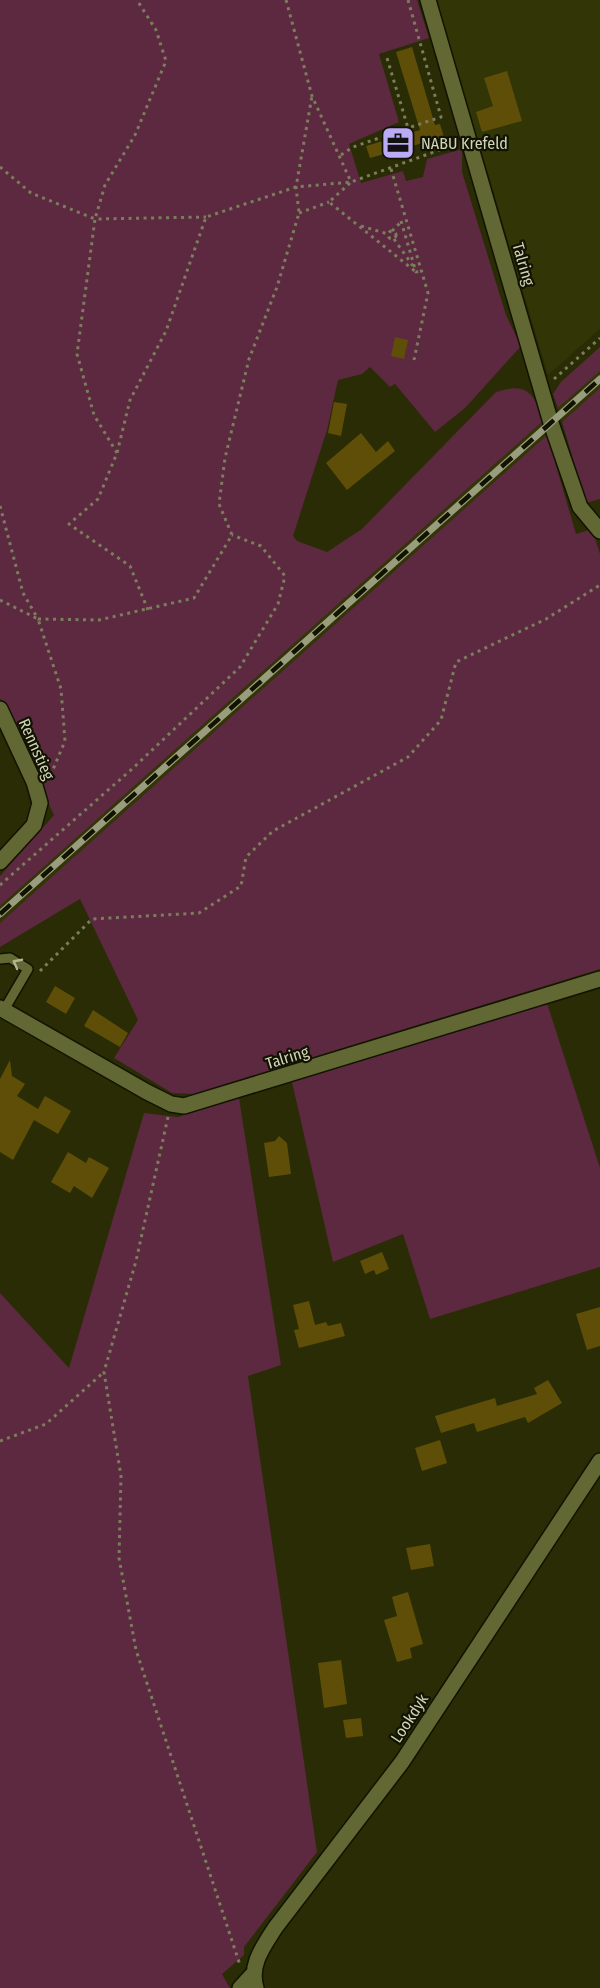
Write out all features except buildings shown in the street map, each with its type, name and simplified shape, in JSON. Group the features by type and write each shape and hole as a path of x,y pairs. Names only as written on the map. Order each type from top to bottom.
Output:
{"street":[{"name":"Talring","path":"428,0 542,390 580,507 600,531"},
{"name":"Rennstieg","path":"0,710 34,782 40,803 34,825 0,862"},
{"name":"Talring","path":"171,1104 184,1106 200,1102 600,979"},
{"path":"2,1009 171,1104"},
{"name":"Lookdyk","path":"240,1988 254,1981 260,1952 274,1928 402,1762 600,1461"}],"lane":[{"path":"0,959 10,958 28,969 2,1009"}],"path":[{"path":"117,453 94,415 77,354 95,219 105,186 135,135 166,61 156,30 137,0"},
{"path":"286,0 312,96 351,182"},
{"path":"340,155 353,147 441,117 408,0"},
{"path":"387,58 408,128"},
{"path":"0,885 132,769 240,667 278,604 285,576 261,546 232,535 219,504 225,458 249,359 277,287 299,213 296,187 312,96"},
{"path":"0,167 31,193 95,219 206,218 296,187 351,182 470,139"},
{"path":"391,169 428,293 414,360"},
{"path":"299,213 329,202 351,182"},
{"path":"329,202 415,270 422,272"},
{"path":"388,234 405,217"},
{"path":"148,610 130,567 69,524 98,499 117,453 130,400 166,331 206,218"},
{"path":"401,221 415,270"},
{"path":"358,225 388,234 390,239 394,239 415,270"},
{"path":"392,231 396,234 394,239"},
{"path":"542,390 600,338"},
{"path":"0,506 23,593 38,619 61,688 65,741 40,803"},
{"path":"0,600 38,619 99,620 194,598 232,535"},
{"path":"28,969 38,972 92,919 199,913 241,886 246,857 273,831 408,757 441,720 456,662 546,619 600,585"},
{"path":"171,1104 136,1261 104,1372 121,1476 119,1558 136,1650 242,1970 254,1981"},
{"path":"0,1441 45,1424 104,1372"}],"shaded area":[{"path":"0,0 417,0 429,38 379,54 399,122 349,144 361,183 403,171 406,181 423,177 427,159 462,149 462,172 506,315 521,346 465,408 435,432 395,384 390,387 370,367 362,374 338,380 327,430 293,536 297,541 327,552 362,529 496,392 515,388 528,392 533,397 543,421 0,906 0,876 54,815 0,698"},
{"path":"436,0 600,0 600,329 548,375"},
{"path":"600,347 600,371 558,408 553,394 561,382"},
{"path":"600,371 600,388 562,422 558,408"},
{"path":"600,388 600,499 586,503 562,422"},
{"path":"543,421 547,435 0,923 0,906"},
{"path":"547,435 576,534 592,529 600,554 600,969 193,1094 172,1093 114,1058 138,1020 80,899 0,947 0,923"},
{"path":"547,1003 600,1168 600,1267 430,1319 403,1234 333,1262 292,1082"},
{"path":"239,1098 281,1365 248,1376 317,1852 244,1947 244,1955 222,1974 230,1988 0,1988 0,1293 69,1368 144,1113 178,1117"}],"railway":[{"path":"0,914 600,379"}],"place":[{"name":"NABU Krefeld","path":"398,143"}]}
